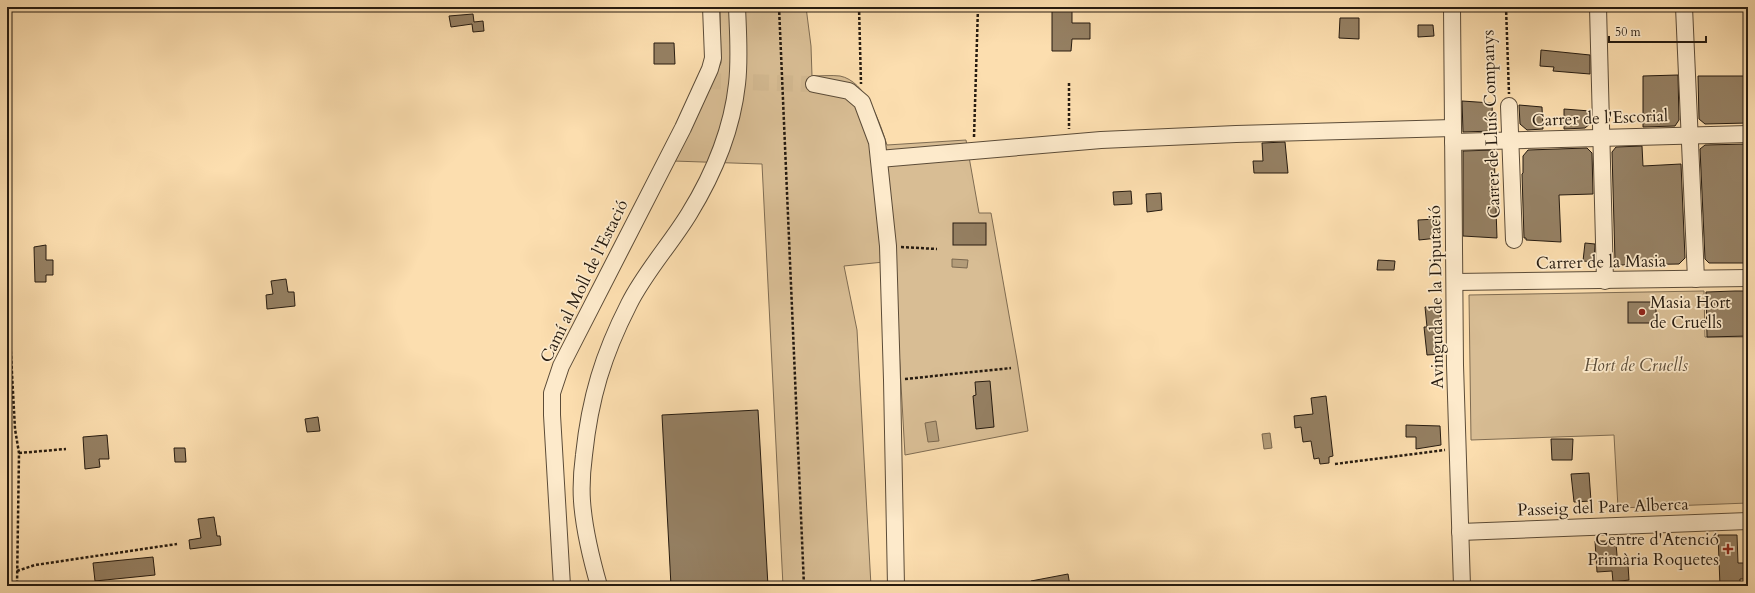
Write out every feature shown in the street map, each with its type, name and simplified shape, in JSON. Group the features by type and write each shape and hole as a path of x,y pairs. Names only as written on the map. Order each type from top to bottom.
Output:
{"street":[{"name":"Camí al Moll de l'Estació","path":"562,586 552,394 561,366 683,128 710,69 713,58 711,7"},
{"path":"599,586 590,552 582,501 583,466 587,422 598,374 629,303 688,215 708,180 721,148 730,118 737,84 739,47 737,7"},
{"name":"Avinguda de la Diputació","path":"1452,7 1455,282 1462,586"},
{"path":"1598,7 1605,281"},
{"path":"1684,7 1691,135 1696,279"},
{"path":"814,84 849,91 862,102 877,142 888,246 896,586"},
{"name":"Carrer de Lluís Companys","path":"1509,106 1514,240"},
{"name":"Carrer de l'Escorial","path":"879,159 1069,143 1236,134 1453,135 1510,140 1748,134"},
{"name":"Carrer de la Masia","path":"1455,282 1748,278"},
{"name":"Passeig del Pare Alberca","path":"1460,532 1748,521"}],"path":[{"path":"779,7 804,586"},
{"path":"859,7 862,102"},
{"path":"973,151 978,7"},
{"name":"Carrer de Lluís Companys","path":"1506,7 1509,106"},
{"path":"1069,83 1069,143"},
{"path":"888,246 937,249"},
{"path":"7,281 15,429 19,454 17,586"},
{"path":"892,380 1011,368"},
{"path":"19,454 66,449"},
{"path":"1335,464 1458,449"},
{"path":"17,571 35,565 177,544"}],"green space":[{"path":"720,7 806,7 811,46 812,76 840,76 849,79 857,86 871,104 887,145 966,140 979,213 991,213 1028,431 905,455 894,261 844,266 857,330 871,586 783,586 762,164 673,161 721,63"},
{"name":"Hort de Cruells","path":"1704,291 1705,337 1748,337 1748,503 1618,508 1614,435 1471,440 1469,295"}],"shaded area":[{"path":"952,259 968,260 967,268 952,267"},
{"path":"936,421 939,441 928,442 925,423"},
{"path":"1270,433 1272,448 1264,449 1262,434"}],"building":[{"path":"1052,11 1072,11 1072,23 1090,23 1090,39 1072,39 1071,51 1052,51"},
{"path":"473,14 474,22 483,21 484,31 473,32 472,24 451,27 449,16"},
{"path":"1340,18 1359,18 1359,39 1339,38"},
{"path":"1418,25 1433,25 1434,36 1418,37"},
{"path":"654,43 674,43 675,64 654,64"},
{"path":"1541,50 1590,55 1590,74 1553,71 1554,67 1540,66"},
{"path":"1678,75 1679,120 1675,126 1643,127 1643,76"},
{"path":"1698,76 1748,76 1748,123 1705,124 1699,119"},
{"path":"1462,101 1492,103 1493,131 1463,132"},
{"path":"1519,105 1542,107 1543,129 1527,130 1520,124"},
{"path":"1564,109 1590,111 1591,123 1585,128 1564,129"},
{"path":"1285,142 1288,173 1254,173 1253,161 1263,161 1262,143"},
{"path":"1748,144 1748,263 1709,263 1705,259 1700,149 1705,145"},
{"path":"1642,146 1643,166 1681,164 1685,258 1679,264 1621,265 1615,260 1612,152 1616,147"},
{"path":"1587,148 1592,153 1593,194 1559,195 1561,242 1526,240 1526,238 1524,238 1522,174 1523,156 1528,150"},
{"path":"1494,150 1497,238 1463,236 1463,151"},
{"path":"1131,191 1132,204 1114,205 1113,192"},
{"path":"1161,193 1162,210 1147,212 1146,194"},
{"path":"1436,219 1438,238 1419,240 1418,220"},
{"path":"953,223 986,223 986,245 953,245"},
{"path":"1585,243 1595,244 1594,262 1583,261"},
{"path":"46,245 46,260 53,260 53,275 46,275 46,282 35,282 34,247"},
{"path":"1378,260 1395,261 1394,270 1377,270"},
{"path":"286,279 288,292 294,292 295,306 267,309 266,295 273,294 271,281"},
{"path":"1748,291 1748,336 1707,337 1706,292"},
{"name":"Masia Hort de Cruells","path":"1628,302 1656,302 1656,323 1628,323"},
{"path":"1425,307 1440,307 1442,354 1427,355 1424,327 1427,327"},
{"path":"990,381 994,427 976,429 973,396 976,395 975,382"},
{"path":"1326,396 1333,456 1329,457 1329,463 1320,464 1319,458 1314,459 1311,441 1303,442 1301,427 1295,428 1294,416 1313,414 1311,398"},
{"path":"758,410 768,586 671,586 662,415"},
{"path":"318,417 320,431 307,432 305,419"},
{"path":"1406,425 1440,426 1441,445 1416,449 1416,437 1406,437"},
{"path":"107,435 109,459 99,459 100,467 85,469 83,437"},
{"path":"1551,439 1573,439 1572,460 1552,460"},
{"path":"174,448 185,448 186,462 175,462"},
{"path":"1589,473 1591,501 1574,502 1571,474"},
{"path":"214,517 217,536 220,536 221,545 190,549 189,540 201,538 198,519"},
{"name":"Centre d'Atenció Primària Roquetes","path":"1718,535 1737,535 1738,563 1748,563 1748,579 1740,579 1740,586 1720,586"},
{"path":"1595,541 1606,541 1606,545 1616,544 1618,566 1628,565 1629,580 1613,582 1612,571 1597,572"},
{"path":"153,557 155,575 95,581 93,563"},
{"path":"1068,574 1070,586 1031,586 1031,581"}],"tunnel":[{"path":"705,81 814,84"}],"place":[{"name":"Masia Hort de Cruells","path":"1642,312"},
{"name":"Centre d'Atenció Primària Roquetes","path":"1728,549"}]}
